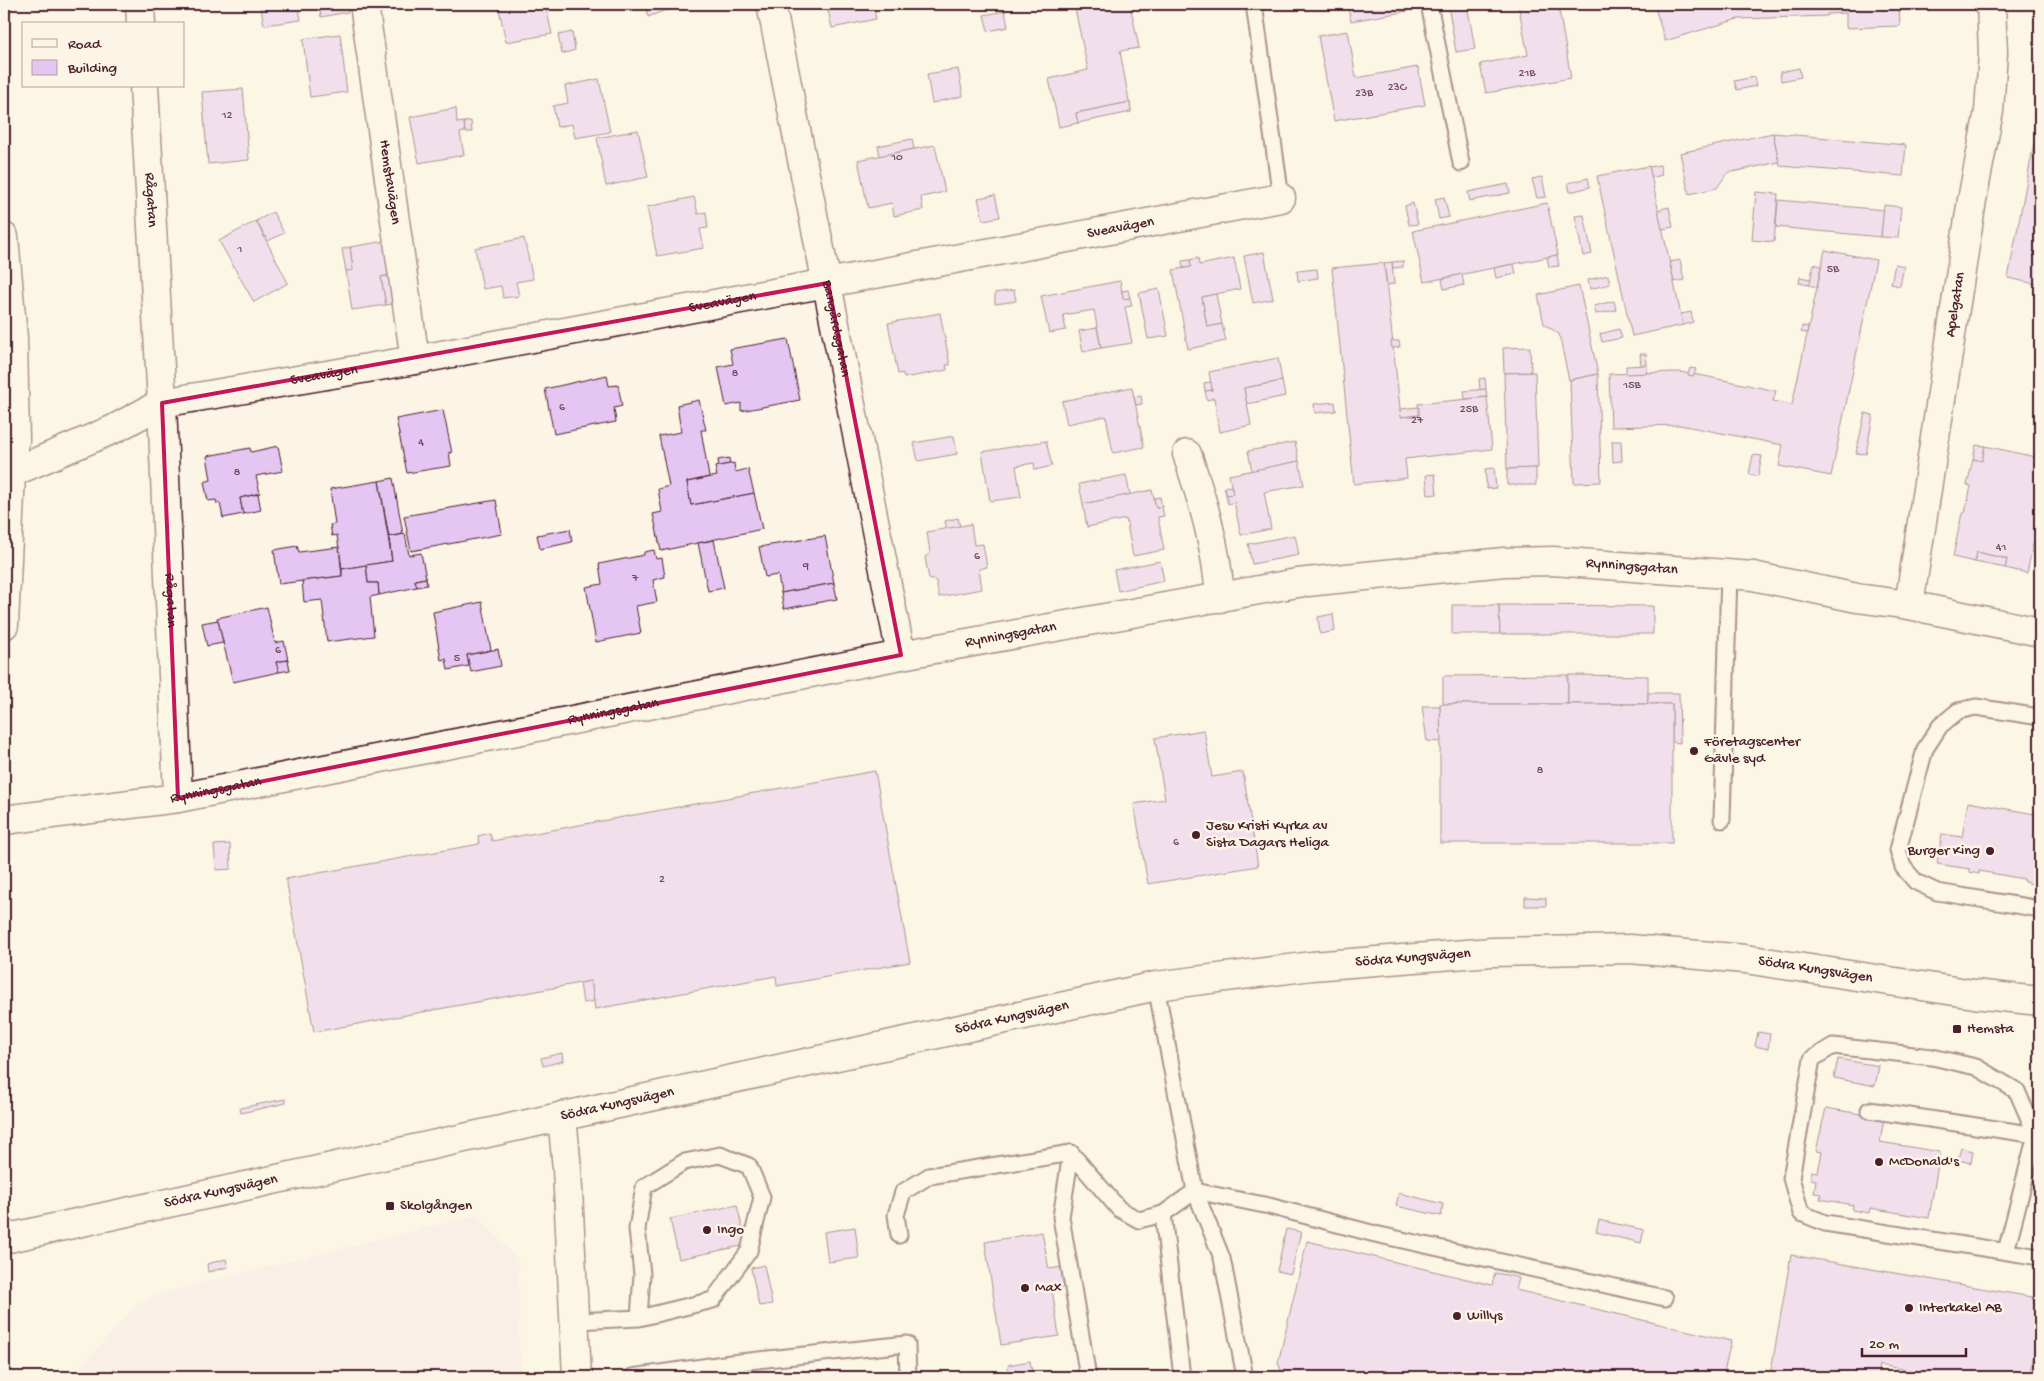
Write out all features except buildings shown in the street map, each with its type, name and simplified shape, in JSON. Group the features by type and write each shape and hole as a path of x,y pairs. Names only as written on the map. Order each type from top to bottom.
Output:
{"street":[{"path":"140,4 141,22"},
{"name":"Hemstavägen","path":"364,4 415,360"},
{"name":"Bangårdsgatan","path":"771,4 901,655"},
{"name":"Apelgatan","path":"1910,605 1972,200 1989,111 1993,53 1991,4"},
{"name":"Rågatan","path":"144,88 162,403 178,798"},
{"name":"Sveavägen","path":"162,403 415,360 1281,198"},
{"path":"4,237 13,338 14,440 4,625"},
{"path":"11,473 114,429 162,403"},
{"path":"1187,454 1209,523 1218,568 1220,598"},
{"name":"Rynningsgatan","path":"4,820 178,798 901,655 1297,583 1504,562 1553,561 1730,573 1857,598 1910,605 2040,632"},
{"name":"Södra Kungsvägen","path":"4,1239 1156,986 1312,966 1492,952 1630,950 1745,960 2039,1001"},
{"path":"562,1116 567,1169 578,1377"}],"lane":[{"path":"1254,4 1281,198"},
{"path":"1429,4 1461,163"},
{"path":"1722,820 1730,573"},
{"path":"2040,717 1976,707 1958,711 1940,726 1925,749 1898,850 1903,867 1916,882 1937,892 2040,909"},
{"path":"1156,986 1195,1191 1222,1258 1245,1377"},
{"path":"2006,1251 2038,1132 2017,1091 1976,1067 1932,1057 1833,1046 1812,1059 1791,1178 1801,1213 1825,1223 2040,1257"},
{"path":"1868,1110 2038,1132"},
{"path":"1071,1153 1119,1209 1139,1220 1163,1214 1195,1191 1269,1206 1375,1234 1665,1298"},
{"path":"899,1235 896,1215 903,1192 929,1176 1071,1153"},
{"path":"1071,1153 1060,1217 1088,1377"},
{"path":"575,1321 639,1318 713,1300 749,1251 762,1197 749,1166 720,1155 684,1162 644,1187 637,1229 642,1274 639,1318"},
{"path":"1163,1214 1182,1377"},
{"path":"632,1377 730,1363 906,1344 908,1377"}],"highlighted area":[{"path":"828,283 901,655 178,798 162,403"}],"shaded area":[{"path":"478,1215 518,1260 520,1377 71,1377 139,1303 162,1293"}],"place":[{"name":"Företagscenter Gävle syd","path":"1694,751"},
{"name":"Jesu Kristi Kyrka av Sista Dagars Heliga","path":"1196,835"},
{"name":"Burger King","path":"1990,851"},
{"name":"Hemsta","path":"1957,1029"},
{"name":"McDonald's","path":"1879,1162"},
{"name":"Skolgången","path":"390,1206"},
{"name":"Ingo","path":"707,1230"},
{"name":"Max","path":"1025,1288"},
{"name":"Interkakel AB","path":"1909,1308"},
{"name":"Willys","path":"1457,1316"}]}
